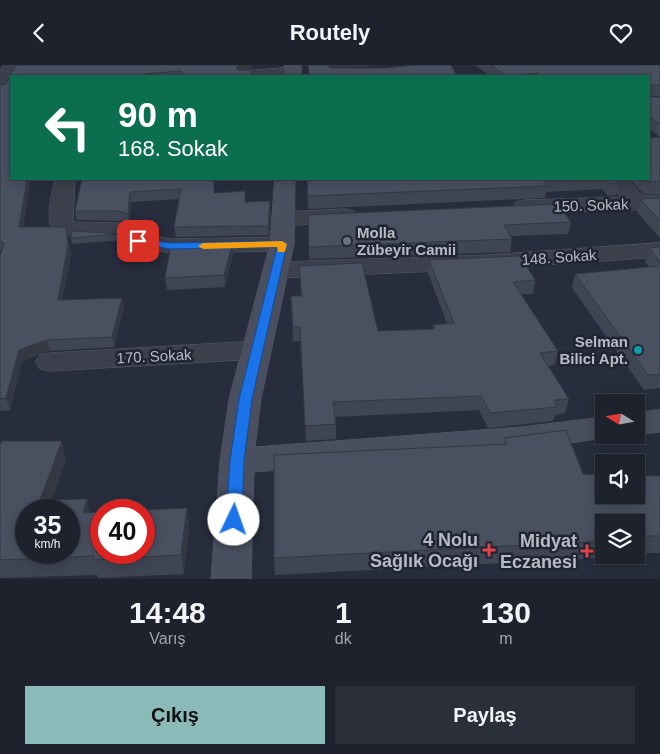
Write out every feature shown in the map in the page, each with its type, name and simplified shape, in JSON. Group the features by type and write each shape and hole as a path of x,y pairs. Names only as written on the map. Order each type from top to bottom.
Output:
{"street":[{"path":"0,87 12,65"},
{"path":"255,75 293,71"},
{"path":"65,180 61,217 62,229 121,230 132,234 138,241 170,246 281,245 370,215"},
{"path":"231,579 237,461 245,399 258,350 281,245 284,180"},
{"path":"617,180 638,204"},
{"name":"150. Sokak","path":"505,208 660,202"},
{"name":"148. Sokak","path":"281,245 487,262 660,250"},
{"name":"170. Sokak","path":"50,361 258,350"},
{"path":"645,423 660,421"},
{"path":"237,461 521,439 595,429"}],"building":[{"path":"16,65 240,65 236,68 238,70 251,70 251,75 183,75 181,71 145,75 11,75"},
{"path":"308,65 329,65 330,68 384,68 415,65 451,65 456,75 309,75"},
{"path":"490,65 660,65 660,85 650,85 650,75 540,75 538,73 505,75"},
{"path":"10,76 10,180 27,180 19,227 66,227 68,245 58,300 122,298 112,337 47,340 19,350 6,398 0,399 0,256 4,243 0,242 0,85 6,84"},
{"path":"650,97 660,97 660,124 650,117"},
{"path":"660,137 660,181 647,182 645,180 650,180 650,138"},
{"path":"82,180 214,180 214,193 245,191 245,202 270,201 268,226 174,227 181,189 130,192 128,214 119,211 75,211"},
{"path":"307,180 544,180 547,186 308,196"},
{"path":"608,180 617,180 619,183 610,183"},
{"path":"660,198 660,221 640,199"},
{"path":"558,204 571,222 504,225 512,239 309,247 308,215"},
{"path":"72,231 121,234 71,238"},
{"path":"233,242 224,275 165,278 171,243"},
{"path":"660,247 660,262 649,248"},
{"path":"521,256 535,280 513,282 558,351 540,353 569,399 554,400 557,407 490,413 481,396 333,402 336,424 305,426 300,327 293,327 291,296 302,296 299,266 362,263 378,331 435,329 433,325 454,323 429,260"},
{"name":"Selman Bilici Apt.","path":"660,266 660,374 648,375 575,274"},
{"path":"566,430 583,474 595,475 595,504 645,504 645,475 660,476 660,536 645,536 645,514 595,514 595,541 274,558 274,455 507,444 504,438"},
{"path":"2,441 62,441 40,499 15,499 15,559 0,560 0,445"},
{"path":"80,499 87,499 83,513 90,513 90,556 80,557"},
{"path":"187,508 181,555 155,556 155,509"}],"slow traffic":[{"path":"203,246 282,244 281,249"}],"place":[{"name":"Molla Zübeyir Camii","path":"347,241"},
{"name":"Selman Bilici Apt.","path":"638,350"},
{"name":"4 Nolu Sağlık Ocağı","path":"489,550"},
{"name":"Midyat Eczanesi","path":"587,551"}],"route":[{"path":"138,241 170,246 282,244 245,399 237,461 234,520"}]}
